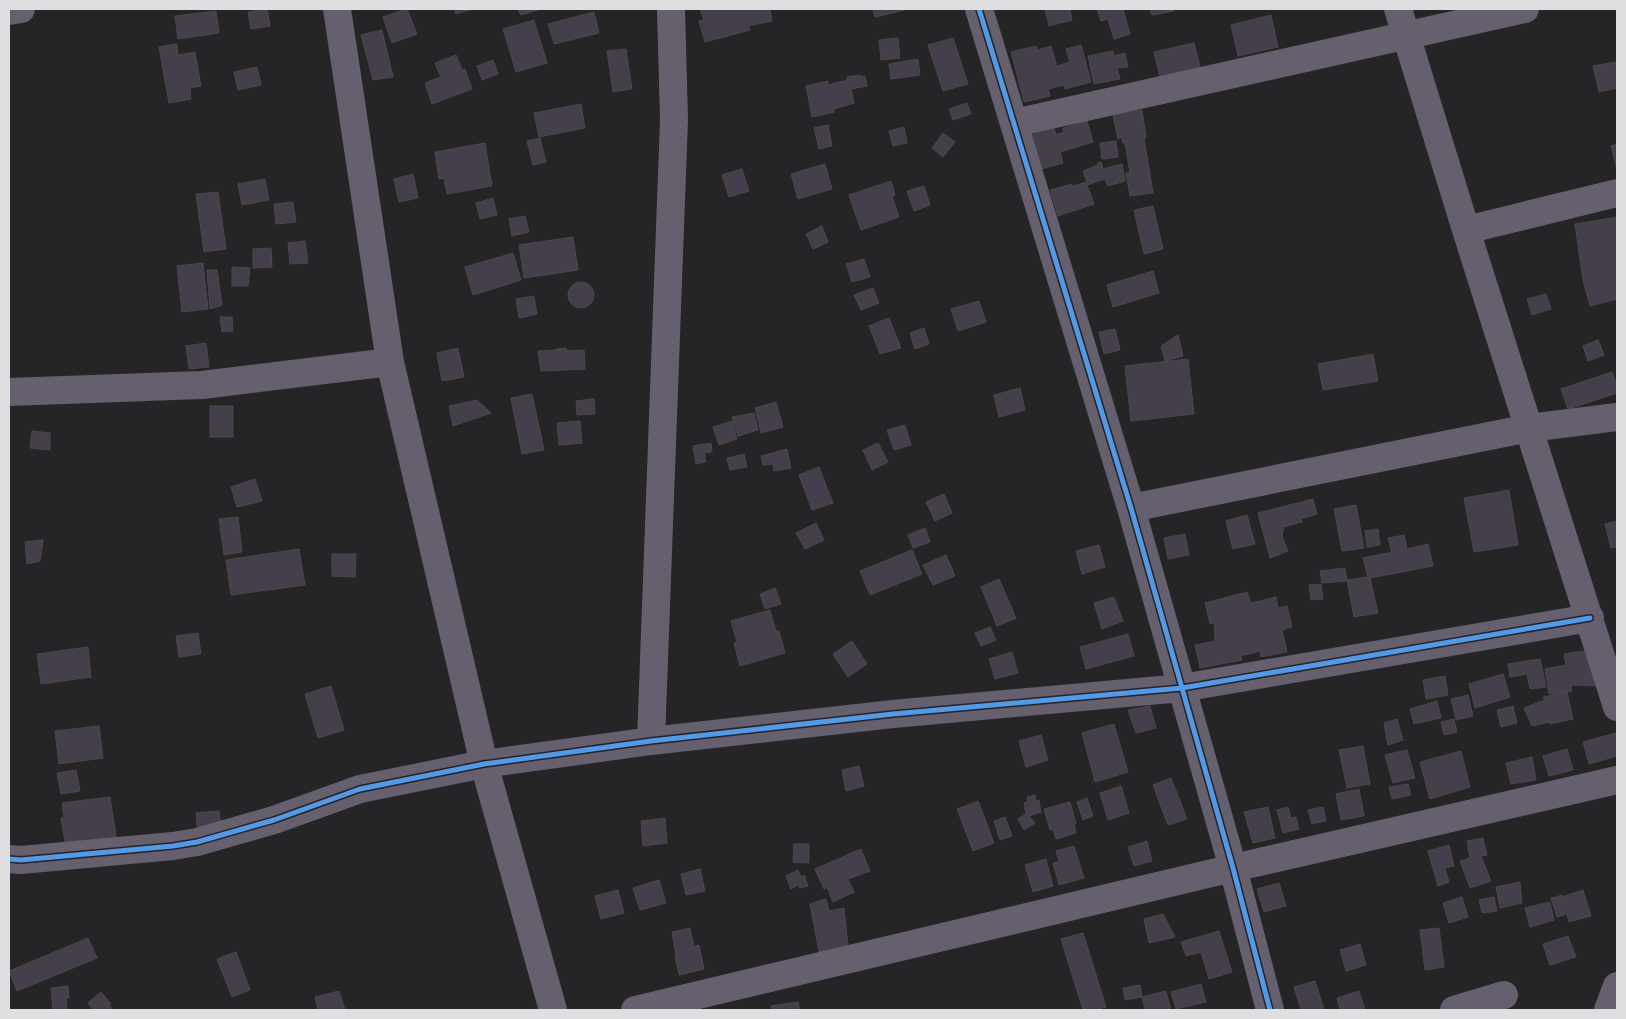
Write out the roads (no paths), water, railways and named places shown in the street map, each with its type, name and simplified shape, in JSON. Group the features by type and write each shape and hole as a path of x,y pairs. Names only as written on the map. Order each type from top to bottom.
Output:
{"street":[{"path":"9,11 21,9"},
{"path":"337,9 390,362 484,764 552,1010"},
{"path":"651,741 674,120 671,9"},
{"path":"979,9 1131,508 1233,868 1270,1010"},
{"path":"1398,9 1617,706"},
{"path":"1014,123 1525,9"},
{"path":"1466,230 1617,193"},
{"path":"9,392 202,385 390,362"},
{"path":"1131,508 1529,428 1617,417"},
{"path":"9,859 21,860 154,848 197,842 274,820 360,789 484,764 651,741 893,714 1182,688 1590,618"},
{"path":"636,1010 1233,868 1617,780"},
{"path":"1608,1010 1617,986"},
{"path":"1454,1010 1504,995"}]}
